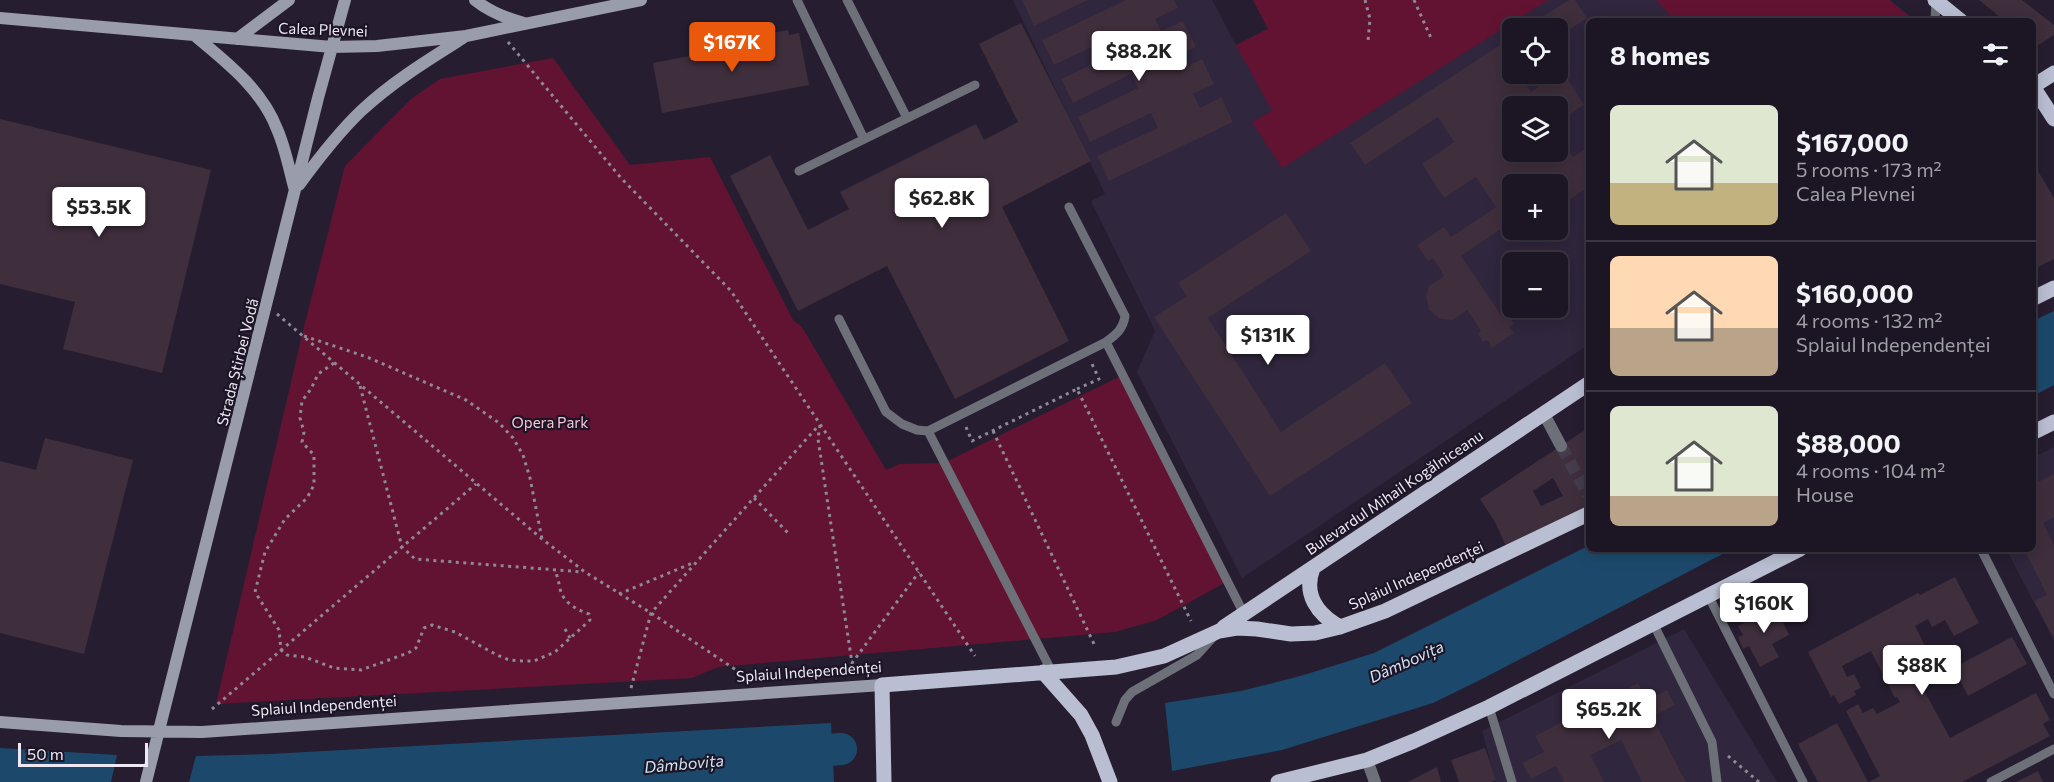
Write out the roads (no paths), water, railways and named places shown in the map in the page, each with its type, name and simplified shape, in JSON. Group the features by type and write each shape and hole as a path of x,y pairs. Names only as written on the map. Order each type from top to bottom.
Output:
{"main road":[{"path":"237,39 289,0"},
{"name":"Strada Știrbei Vodă","path":"146,782 345,0"},
{"path":"475,0 502,17 525,24"},
{"name":"Calea Plevnei","path":"0,18 332,47 377,46 466,36 641,0"},
{"path":"1936,0 1957,18"},
{"path":"194,35 251,86 272,117 282,142 295,191"},
{"path":"295,191 329,146 363,110 408,73 466,36"},
{"path":"2036,84 2054,73"},
{"path":"2036,91 2054,119"},
{"path":"2036,297 2054,288"},
{"name":"Bulevardul Mihail Kogălniceanu","path":"1219,631 1586,385"},
{"path":"2036,431 2054,422"},
{"name":"Splaiul Independenței","path":"0,722 159,732 202,732 1116,667 1149,660 1181,649 1219,631 1248,628 1284,634 1303,634 1340,627 1385,611 1586,515"},
{"path":"1278,782 1367,760 1489,707 1794,552"},
{"path":"1313,568 1309,579 1311,598 1321,613 1340,627"},
{"path":"1047,672 1081,715 1092,735 1110,782"},
{"path":"882,685 884,782"}],"street":[{"path":"1544,414 1561,446"},
{"path":"1367,760 1375,782"}],"lane":[{"path":"797,0 864,139"},
{"path":"847,0 907,118"},
{"path":"1935,18 1936,0"},
{"path":"800,171 975,85"},
{"path":"839,319 886,412 902,424 917,430 928,431 1118,334 1125,316 1069,207"},
{"path":"1106,342 1244,614"},
{"path":"928,431 1047,672"},
{"path":"1983,552 2054,694"},
{"path":"1708,595 1803,782"},
{"path":"1653,623 1712,742 1718,782"},
{"path":"1116,723 1125,700 1132,692 1197,655 1219,631"},
{"path":"1489,707 1512,782"},
{"path":"1991,782 2054,749"}],"water":[{"path":"2054,311 2054,385 2036,394 2036,320"},
{"path":"1586,547 1586,552 1726,552 1433,703 1282,750 1172,771 1165,703 1241,691 1304,675 1374,653"},
{"path":"831,723 834,782 189,782 196,756 270,754"},
{"path":"0,748 117,755 111,782 0,782"}],"waterway":[{"name":"Dâmbovița","path":"791,753 841,749"}],"tunnel":[{"path":"1561,446 1586,491"}],"park label":[{"name":"Opera Park","path":"550,422"}]}
